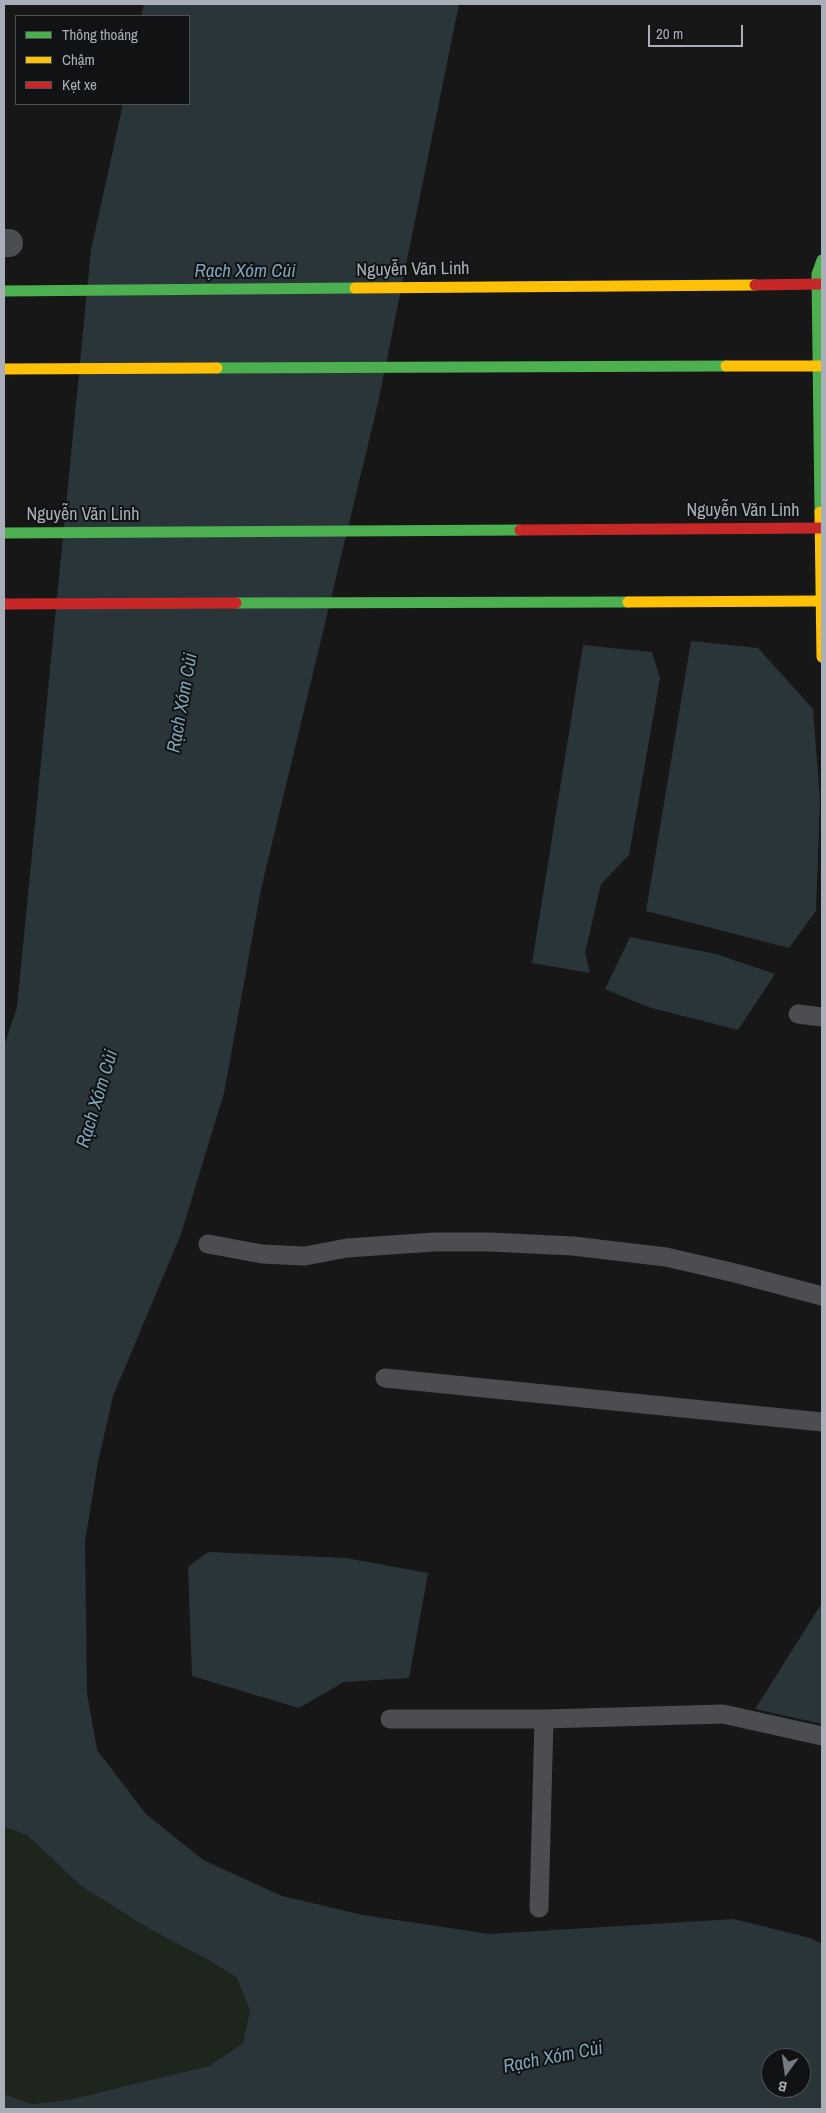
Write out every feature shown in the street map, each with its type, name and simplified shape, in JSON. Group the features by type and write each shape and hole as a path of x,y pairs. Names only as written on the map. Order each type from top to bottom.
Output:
{"main road":[{"path":"822,260 817,274 822,657"},
{"name":"Nguyễn Văn Linh","path":"4,291 822,284"},
{"path":"4,369 822,366"},
{"name":"Nguyễn Văn Linh","path":"4,533 822,528"},
{"path":"4,604 822,601"}],"lane":[{"path":"798,1014 822,1017"},
{"path":"208,1244 262,1254 305,1256 347,1248 434,1242 490,1242 573,1246 666,1257 822,1296"},
{"path":"385,1378 822,1422"},
{"path":"390,1719 544,1719 723,1714 822,1736"},
{"path":"539,1908 544,1719"}],"shaded area":[{"path":"4,1827 27,1835 81,1886 148,1928 210,1961 237,1978 250,2011 243,2043 209,2066 68,2100 31,2104 4,2094"}],"water":[{"name":"Rạch Xóm Củi","path":"144,4 459,4 378,403 261,889 224,1093 181,1234 113,1396 98,1462 85,1541 87,1693 97,1750 146,1814 203,1860 282,1896 363,1915 490,1934 734,1919 810,1938 822,1944 822,2109 4,2109 4,2094 31,2104 68,2100 209,2066 243,2043 250,2011 237,1978 210,1961 148,1928 81,1886 27,1835 4,1827 4,1046 17,1007 91,250 123,105 190,105 190,15 141,15"},
{"path":"691,641 758,648 813,709 820,800 816,911 789,948 646,911"},
{"path":"583,645 652,652 660,678 629,855 601,884 585,953 590,973 532,963"},
{"path":"630,937 716,954 775,974 738,1030 648,1007 605,989"},
{"path":"208,1552 346,1558 428,1573 409,1678 344,1682 299,1708 192,1676 188,1567"},
{"path":"822,1603 822,1724 755,1709"}],"traffic: fast":[{"path":"820,512 817,274 822,260"},
{"path":"4,291 355,288"},
{"path":"217,368 726,366"},
{"path":"4,533 520,530"},
{"path":"236,603 628,602"}],"traffic: slow":[{"path":"355,288 755,285"},
{"path":"726,366 822,366"},
{"path":"4,369 217,368"},
{"path":"820,512 822,657"},
{"path":"628,602 822,601"}],"traffic: jam":[{"path":"755,285 822,284"},
{"path":"520,530 822,528"},
{"path":"4,604 236,603"}]}
